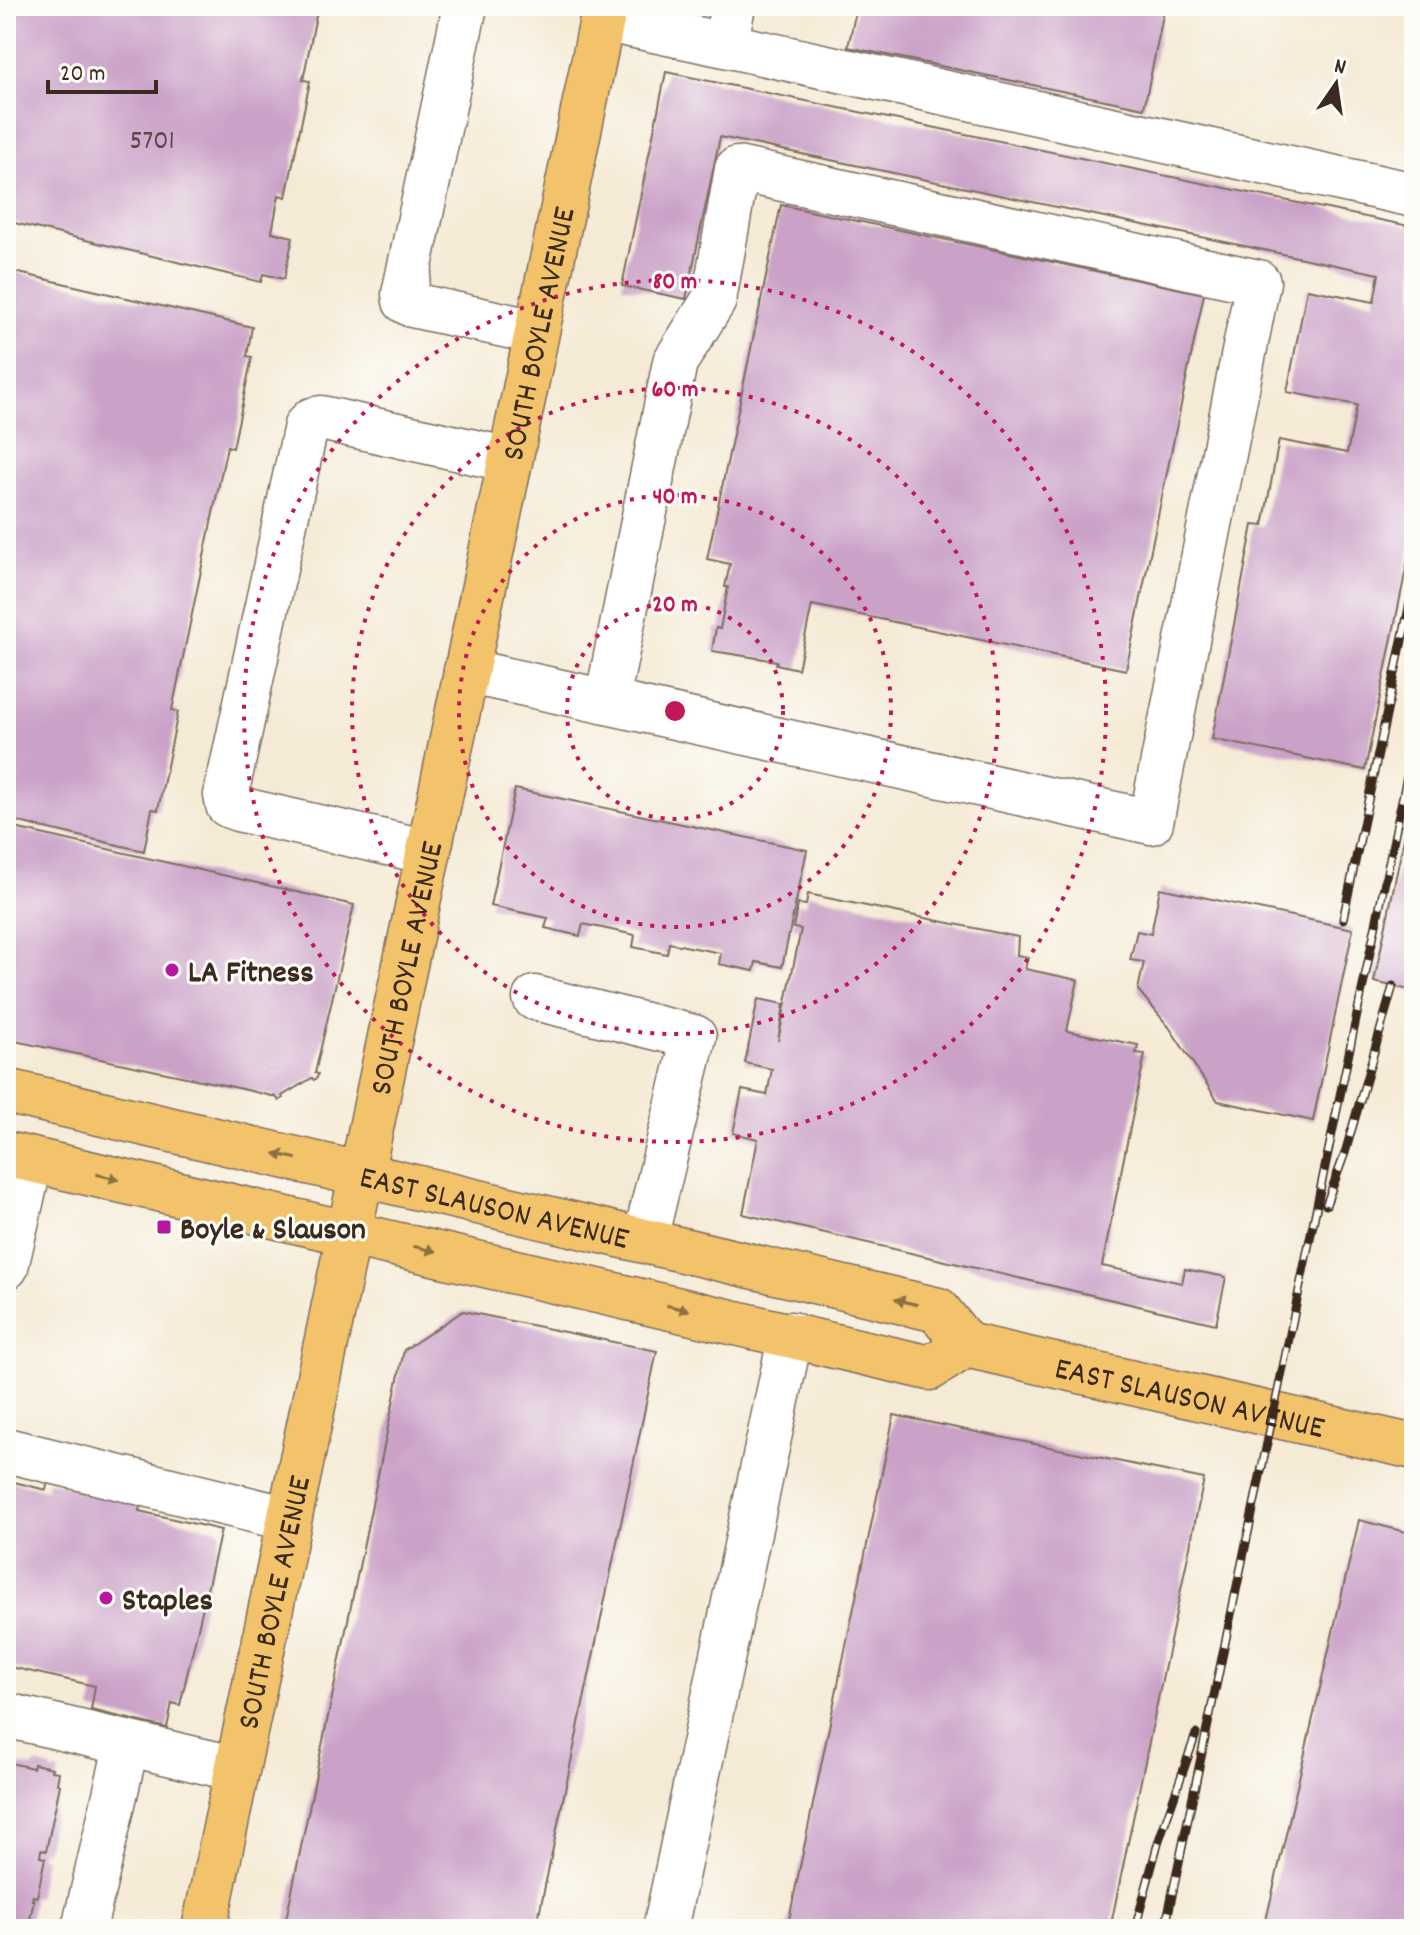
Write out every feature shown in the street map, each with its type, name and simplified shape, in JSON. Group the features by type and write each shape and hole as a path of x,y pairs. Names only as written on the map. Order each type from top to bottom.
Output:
{"main road":[{"name":"SOUTH BOYLE AVENUE","path":"204,1929 603,12"},
{"name":"EAST SLAUSON AVENUE","path":"6,1091 938,1310 966,1345 1414,1447"},
{"name":"EAST SLAUSON AVENUE","path":"19,1157 930,1368 966,1345"}],"lane":[{"path":"465,6 405,301 536,332"},
{"path":"603,12 729,26 1414,195"},
{"path":"466,671 1151,822 1258,282 737,169 714,300 675,362 607,701"},
{"path":"428,852 238,809 228,805 226,795 306,426 312,420 321,418 510,460"},
{"path":"535,998 694,1037 645,1239"},
{"path":"6,1267 19,1157"},
{"path":"665,1929 791,1334"},
{"path":"6,1450 289,1519"},
{"path":"6,1715 237,1769"},
{"path":"84,1929 127,1743"}],"building":[{"path":"6,6 318,6 303,80 310,81 286,197 279,195 272,232 293,237 284,279 263,274 261,282 6,221"},
{"path":"857,6 1165,6 1144,108 848,47"},
{"path":"666,72 1414,227 1414,530 1365,770 1212,739 1253,525 1263,526 1279,440 1347,453 1357,405 1287,392 1307,289 1374,302 1379,274 720,137 686,299 622,286"},
{"path":"781,205 1204,294 1126,670 812,605 798,669 776,664 777,661 712,651 716,628 720,629 730,564 707,559"},
{"path":"6,270 252,327 247,356 252,357 233,448 227,446 172,710 178,712 158,810 152,809 144,851 6,819"},
{"path":"515,789 807,850 782,967 756,962 754,971 719,964 721,953 669,943 667,954 633,947 635,935 583,924 580,936 545,928 548,918 490,906"},
{"path":"1414,795 1414,991 1374,982"},
{"name":"LA Fitness","path":"6,826 354,905 315,1073 318,1074 317,1078 282,1096 279,1101 276,1097 238,1088 10,1040 11,1035 6,1034"},
{"path":"1160,888 1353,929 1313,1121 1218,1101 1169,1027 1138,990 1144,962 1130,960 1137,931 1151,934"},
{"path":"808,894 1018,937 1017,955 1028,957 1025,969 1078,980 1067,1031 1138,1045 1136,1053 1145,1054 1102,1266 1182,1283 1185,1269 1226,1277 1216,1324 743,1214 758,1139 733,1133 742,1090 767,1095 772,1069 745,1063 758,999 784,1004 778,1041 801,929 793,928 798,904 806,905"},
{"path":"463,1311 657,1351 536,1929 284,1929 404,1350"},
{"path":"894,1415 1204,1479 1110,1929 787,1929"},
{"name":"Staples","path":"6,1480 46,1490 48,1481 141,1503 139,1511 221,1530 180,1705 172,1703 167,1728 91,1710 95,1686 6,1666"},
{"path":"1359,1520 1414,1534 1414,1929 1264,1929"},
{"path":"6,1762 33,1768 34,1764 59,1772 57,1784 60,1785 46,1851 41,1850 40,1857 45,1858 37,1897 33,1896 32,1900 28,1929 6,1929"}],"railway":[{"path":"1343,919 1414,584"},
{"path":"1165,1929 1414,743"},
{"path":"1326,1205 1345,1153 1393,986"},
{"path":"1135,1929 1158,1843 1196,1734"}],"place":[{"name":"LA Fitness","path":"172,970"},
{"name":"Boyle & Slauson","path":"164,1227"},
{"name":"Staples","path":"106,1598"}]}
